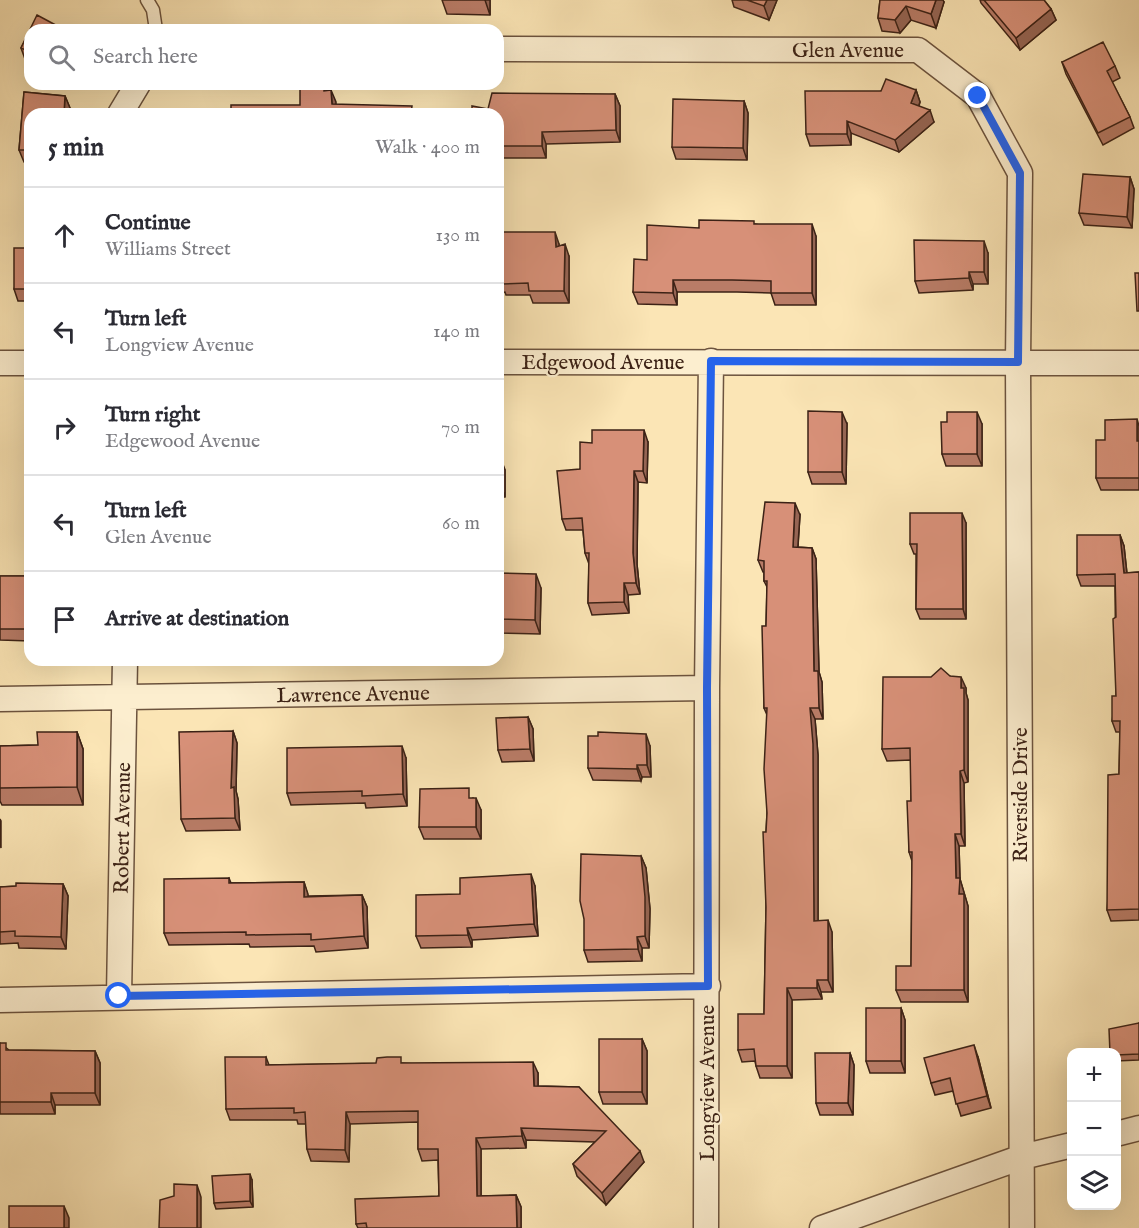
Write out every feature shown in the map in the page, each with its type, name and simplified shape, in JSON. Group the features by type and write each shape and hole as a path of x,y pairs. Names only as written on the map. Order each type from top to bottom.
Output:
{"street":[{"name":"Glen Avenue","path":"504,49 918,50 978,96 1020,173 1018,362"},
{"path":"123,108 134,90"},
{"name":"Longview Avenue","path":"706,1228 707,688 711,361"},
{"name":"Edgewood Avenue","path":"504,362 1139,363"},
{"name":"Riverside Drive","path":"1018,362 1022,1228"},
{"path":"0,363 24,363"},
{"name":"Robert Avenue","path":"119,996 125,666"},
{"name":"Lawrence Avenue","path":"0,699 707,688"},
{"path":"0,1000 708,986"},
{"path":"1121,1133 1139,1128"},
{"path":"822,1228 1022,1157 1067,1146"}],"lane":[{"path":"153,3 155,24"}],"building":[{"path":"747,0 767,0 764,6"},
{"path":"880,0 936,0 931,14 906,6 895,20 878,18"},
{"path":"984,0 1044,0 1051,9 1016,38"},
{"path":"37,15 54,24 33,24"},
{"path":"1103,42 1115,66 1107,71 1130,117 1098,133 1062,62"},
{"path":"886,79 916,90 911,103 930,110 895,140 847,121 847,134 806,134 805,91 881,91"},
{"path":"300,90 331,90 332,104 412,106 412,108 231,108 231,105 300,105"},
{"path":"24,92 65,96 64,108 24,108 24,150 19,150"},
{"path":"492,93 615,94 616,130 542,132 542,146 504,146 504,108 488,108"},
{"path":"673,99 744,101 743,148 672,147"},
{"path":"1083,174 1130,177 1127,217 1079,213"},
{"path":"699,220 754,221 754,224 812,224 812,293 771,293 771,281 732,280 673,280 673,293 633,292 634,259 647,260 647,225 699,228"},
{"path":"504,232 555,232 556,247 565,244 564,291 529,291 528,283 504,284"},
{"path":"914,240 984,241 984,272 969,272 969,278 915,281"},
{"path":"14,248 24,248 24,289 14,289"},
{"path":"1135,273 1139,273 1139,311 1137,311"},
{"path":"808,411 842,412 842,472 808,472"},
{"path":"947,412 977,412 977,454 942,454 941,422 947,422"},
{"path":"1137,419 1139,478 1096,478 1096,440 1105,440 1105,420"},
{"path":"592,430 644,430 643,471 634,471 633,553 636,583 624,583 624,602 588,603 589,553 585,553 582,518 562,519 557,471 580,469 580,442 592,443"},
{"path":"765,502 795,503 793,547 812,548 814,671 818,671 819,708 810,708 813,744 814,921 828,920 828,980 817,980 817,988 787,988 787,1066 756,1066 754,1049 738,1050 738,1014 764,1014 766,907 763,832 766,832 767,813 764,769 767,708 764,708 762,626 766,626 767,581 764,581 764,561 758,560"},
{"path":"910,513 962,513 963,609 916,609 917,544 910,544"},
{"path":"1077,535 1120,535 1124,573 1139,572 1139,909 1107,910 1108,775 1119,774 1120,721 1112,721 1112,696 1116,696 1113,619 1116,617 1115,574 1077,575"},
{"path":"504,573 536,574 535,620 504,619"},
{"path":"0,576 24,576 24,629 0,629"},
{"path":"941,668 950,676 961,677 961,688 964,688 964,770 960,771 961,834 955,834 956,878 960,878 959,894 964,894 964,990 896,990 896,966 911,966 912,852 909,852 907,801 911,801 910,748 882,749 883,677 931,677"},
{"path":"528,717 530,749 498,750 496,718"},
{"path":"233,731 231,788 234,787 235,818 181,819 179,732"},
{"path":"37,732 77,732 77,787 0,788 0,746 38,745"},
{"path":"598,732 646,734 647,765 637,765 637,769 588,768 588,736 598,736"},
{"path":"402,746 403,794 362,796 362,791 287,793 287,748"},
{"path":"469,788 469,798 476,798 476,827 419,827 420,789"},
{"path":"581,854 641,856 645,897 645,936 637,937 638,949 584,950 584,919 580,901"},
{"path":"531,874 534,924 467,928 468,935 416,936 416,895 460,894 460,878"},
{"path":"229,878 229,883 304,882 304,897 362,895 364,936 311,940 311,934 164,933 164,879"},
{"path":"16,883 63,884 61,937 15,936 15,931 0,932 0,887 16,886"},
{"path":"866,1008 901,1008 901,1061 866,1061"},
{"path":"1139,1023 1139,1054 1121,1055 1121,1048 1110,1048 1109,1029"},
{"path":"599,1039 642,1039 642,1092 599,1092"},
{"path":"0,1043 6,1043 6,1050 95,1051 95,1093 51,1093 51,1102 0,1102"},
{"path":"974,1045 987,1096 956,1104 950,1078 931,1083 924,1058"},
{"path":"815,1053 850,1053 848,1103 816,1103"},
{"path":"225,1057 266,1057 266,1065 376,1063 377,1058 387,1057 401,1057 401,1063 533,1062 534,1086 579,1087 640,1151 602,1193 573,1164 606,1131 521,1128 522,1136 476,1138 477,1196 516,1195 517,1228 367,1228 366,1223 356,1224 355,1199 439,1196 438,1149 418,1149 418,1111 346,1112 345,1150 307,1149 305,1112 294,1113 294,1108 226,1109"},
{"path":"250,1174 250,1201 214,1203 212,1176"},
{"path":"174,1184 197,1185 197,1228 159,1228 160,1200 174,1196"},
{"path":"9,1206 64,1206 64,1228 9,1228"}],"route":[{"path":"119,996 708,986 707,688 711,361 1018,362 1020,173 978,96"}]}
